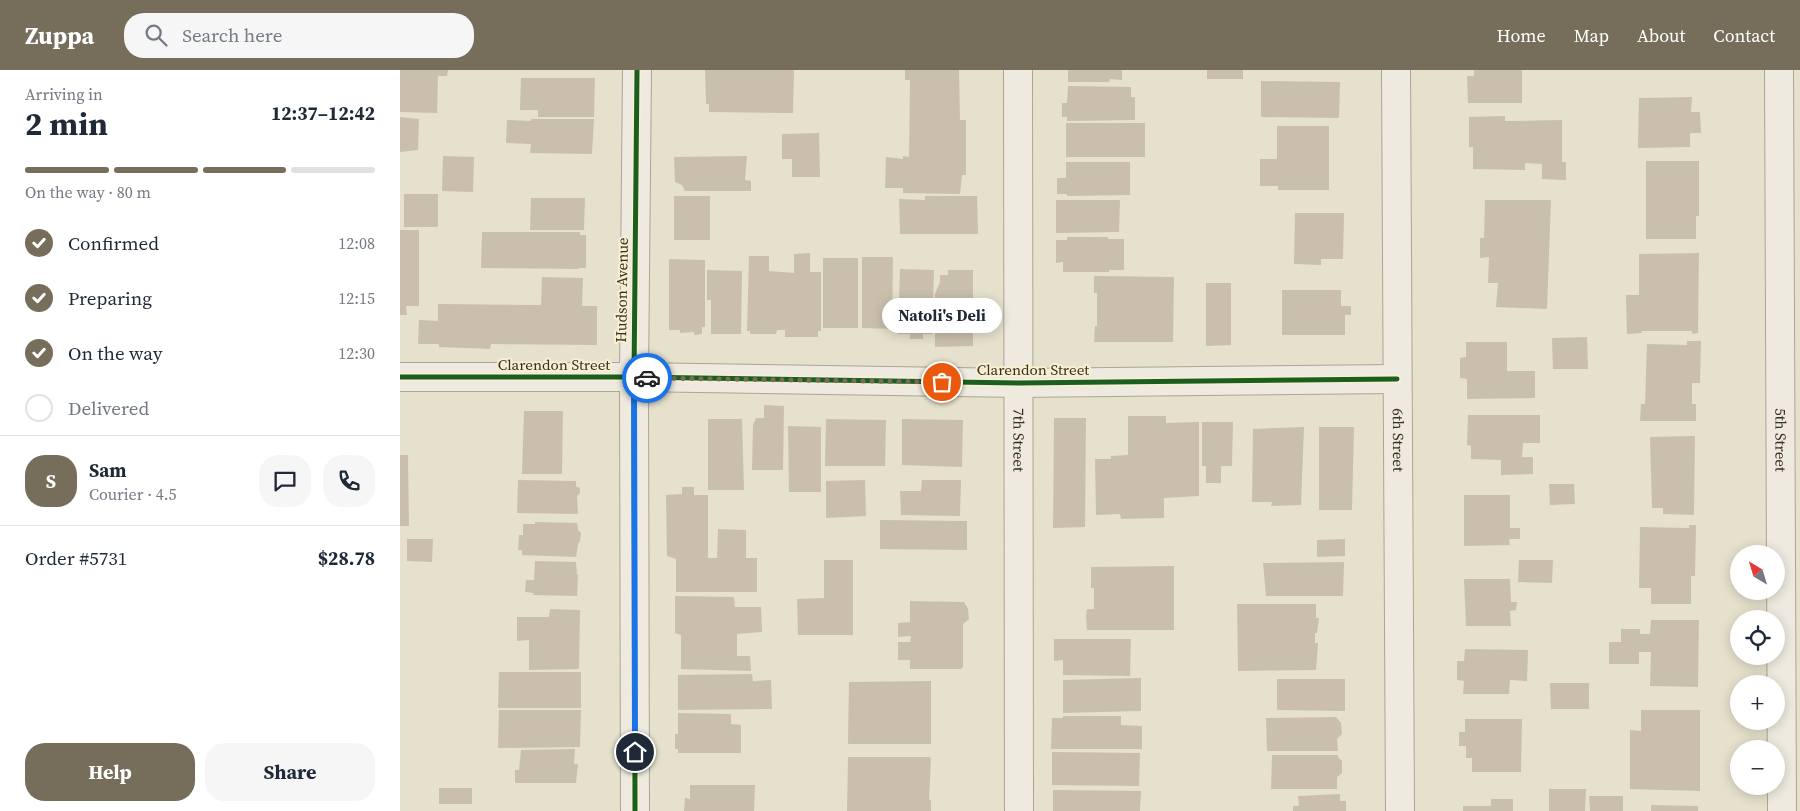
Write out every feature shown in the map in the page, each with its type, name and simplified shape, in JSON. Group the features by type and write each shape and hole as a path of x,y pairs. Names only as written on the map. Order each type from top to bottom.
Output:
{"street":[{"name":"Hudson Avenue","path":"635,811 634,377 637,70"},
{"name":"7th Street","path":"1018,70 1019,811"},
{"name":"6th Street","path":"1396,70 1400,811"},
{"name":"5th Street","path":"1778,70 1782,811"},
{"name":"Clarendon Street","path":"400,377 634,377 1019,383 1397,379"}],"building":[{"path":"400,70 448,70 447,76 438,76 437,113 400,112"},
{"path":"705,70 794,70 793,113 709,112 709,104 706,104"},
{"path":"905,70 959,70 960,120 966,120 966,175 962,175 960,194 903,193 903,188 885,188 886,157 903,159 903,156 909,157 910,80 905,80"},
{"path":"1068,70 1122,70 1122,80 1110,79 1109,82 1068,82"},
{"path":"1207,70 1243,70 1243,79 1207,79"},
{"path":"1474,70 1522,70 1522,103 1468,103 1467,76 1474,76"},
{"path":"521,78 595,78 594,117 538,117 538,110 520,110"},
{"path":"1261,81 1340,82 1339,118 1261,117"},
{"path":"1068,86 1131,87 1131,97 1135,97 1135,120 1067,121 1067,117 1062,117 1062,103 1067,103"},
{"path":"1692,97 1691,112 1700,112 1701,133 1690,133 1690,147 1638,148 1639,98"},
{"path":"1505,116 1505,121 1562,120 1562,162 1566,162 1566,180 1542,179 1542,164 1525,163 1525,170 1473,169 1473,147 1469,147 1469,117"},
{"path":"400,117 419,119 418,150 400,152"},
{"path":"531,119 594,119 592,154 530,153 531,144 506,143 507,120 531,121"},
{"path":"1066,123 1145,123 1145,157 1066,157"},
{"path":"1277,126 1329,126 1329,190 1278,190 1278,186 1260,186 1260,159 1277,159"},
{"path":"819,133 820,177 792,177 792,159 782,159 782,134"},
{"path":"443,156 474,157 473,192 442,191"},
{"path":"747,156 745,180 751,181 751,191 685,191 682,185 675,182 674,157"},
{"path":"1646,161 1699,161 1699,216 1696,216 1696,239 1646,239"},
{"path":"1066,162 1130,162 1130,195 1067,196 1067,194 1057,194 1057,178 1066,178"},
{"path":"404,194 438,194 438,227 404,227"},
{"path":"674,196 710,196 710,240 674,240"},
{"path":"925,196 977,196 978,234 900,234 899,199 925,200"},
{"path":"531,198 585,198 584,230 530,230"},
{"path":"1056,200 1120,200 1119,232 1056,233"},
{"path":"1485,200 1551,200 1547,309 1496,307 1498,283 1488,283 1489,257 1480,258 1480,238 1484,238"},
{"path":"1295,213 1344,213 1343,259 1321,259 1321,265 1294,264"},
{"path":"400,230 419,230 419,306 406,306 407,315 400,315"},
{"path":"482,232 580,232 580,235 586,235 586,268 481,268"},
{"path":"1067,237 1124,239 1124,270 1109,270 1109,272 1063,272 1063,262 1056,263 1056,240 1067,240"},
{"path":"810,253 810,272 821,272 821,331 818,331 818,337 785,337 785,330 777,330 776,334 750,334 750,331 747,331 749,256 769,256 769,271 794,273 794,254"},
{"path":"1699,253 1698,333 1692,334 1692,331 1641,331 1642,333 1627,334 1626,295 1639,295 1639,254"},
{"path":"862,257 893,257 892,329 862,328"},
{"path":"823,258 858,258 858,328 823,328"},
{"path":"669,259 705,260 705,327 702,327 702,334 694,335 694,332 680,333 680,330 669,330"},
{"path":"900,269 934,270 932,334 923,334 923,339 910,339 910,334 898,334"},
{"path":"707,270 742,271 741,334 711,334 711,300 707,300"},
{"path":"948,270 973,270 973,346 935,347 935,294 940,282 940,275 948,275"},
{"path":"1094,276 1174,277 1173,342 1094,342 1095,326 1097,326 1097,293 1094,293"},
{"path":"542,277 583,278 582,306 597,306 597,345 491,344 490,349 439,347 439,344 418,344 419,320 438,321 438,304 541,305"},
{"path":"1206,283 1231,283 1231,345 1206,346"},
{"path":"1282,290 1341,290 1341,306 1351,306 1351,315 1345,315 1345,335 1282,335"},
{"path":"1587,337 1588,369 1553,369 1552,338"},
{"path":"1687,341 1701,341 1700,383 1692,383 1692,404 1696,404 1696,421 1640,421 1641,404 1645,404 1647,344 1687,345"},
{"path":"1466,342 1507,342 1507,371 1535,371 1535,398 1467,399 1467,379 1460,378 1460,358 1466,357"},
{"path":"764,405 784,406 783,470 752,470 753,425 756,418 764,418"},
{"path":"524,411 563,411 562,474 522,474"},
{"path":"1468,415 1540,415 1540,443 1523,443 1522,457 1533,457 1533,474 1501,475 1501,460 1471,459 1471,446 1467,445"},
{"path":"1128,416 1166,416 1166,423 1199,422 1199,496 1164,498 1164,518 1121,519 1120,514 1096,515 1095,459 1111,459 1111,456 1128,455"},
{"path":"1054,418 1086,418 1085,527 1053,528"},
{"path":"708,419 742,419 744,490 708,490"},
{"path":"826,419 886,420 885,466 825,466"},
{"path":"902,419 963,420 962,467 902,465"},
{"path":"1202,422 1233,422 1232,466 1221,466 1221,483 1206,483 1206,466 1202,466"},
{"path":"788,426 821,427 821,492 789,492"},
{"path":"1304,427 1301,505 1271,506 1272,502 1252,502 1253,429"},
{"path":"1319,427 1354,427 1352,510 1319,510"},
{"path":"1695,436 1694,515 1663,514 1663,508 1652,508 1650,437"},
{"path":"400,455 408,455 409,526 400,526"},
{"path":"518,480 576,481 576,486 580,488 580,493 577,496 578,514 517,513"},
{"path":"865,480 866,516 826,518 826,481"},
{"path":"922,480 961,480 960,516 901,515 900,491 921,491"},
{"path":"1549,484 1574,484 1575,504 1550,505"},
{"path":"682,487 694,487 694,495 708,495 708,558 717,558 718,529 746,530 746,558 757,558 757,592 676,592 676,559 667,556 666,495 682,494"},
{"path":"1464,495 1510,495 1510,528 1520,528 1520,539 1509,539 1510,545 1464,546"},
{"path":"880,520 967,521 967,550 880,549"},
{"path":"535,522 577,523 578,530 581,533 576,557 522,555 522,550 518,550 519,535 523,535 523,524 535,524"},
{"path":"1689,525 1696,525 1695,576 1691,576 1691,604 1651,604 1651,588 1639,588 1640,527 1689,528"},
{"path":"407,539 433,539 432,562 407,561"},
{"path":"1345,539 1345,556 1317,557 1317,540"},
{"path":"824,560 853,560 853,635 798,635 797,599 824,598"},
{"path":"1519,560 1553,560 1552,583 1518,582"},
{"path":"535,561 576,562 578,574 577,596 533,595 534,593 525,592 526,580 534,580"},
{"path":"1344,562 1343,596 1266,596 1263,563"},
{"path":"1174,566 1174,630 1087,630 1087,609 1094,609 1091,567"},
{"path":"1464,579 1510,579 1511,602 1517,602 1516,610 1510,611 1511,626 1466,626"},
{"path":"675,596 734,597 735,607 761,607 762,632 737,634 737,656 750,656 751,671 681,669 681,635 675,633"},
{"path":"910,601 964,602 968,609 969,619 963,624 963,667 961,669 910,669 910,660 898,660 898,642 910,642 911,636 898,637 898,623 910,622"},
{"path":"1237,604 1316,604 1316,618 1319,618 1317,633 1315,633 1315,643 1318,643 1316,670 1238,671"},
{"path":"550,609 580,610 579,669 529,670 529,640 517,641 517,617 549,617"},
{"path":"1651,620 1699,620 1698,687 1650,686 1651,652 1639,652 1639,664 1609,664 1609,642 1621,642 1621,629 1640,629 1640,634 1650,634"},
{"path":"1054,639 1131,639 1130,676 1063,675 1063,660 1054,661"},
{"path":"1465,649 1528,650 1527,681 1510,680 1509,694 1463,694 1464,681 1457,680 1457,661 1464,661"},
{"path":"499,672 581,672 581,708 498,708"},
{"path":"752,674 753,681 771,680 772,709 678,710 678,675"},
{"path":"1141,678 1141,711 1063,713 1063,680"},
{"path":"1277,679 1345,679 1345,711 1277,710"},
{"path":"931,681 931,744 848,744 849,682"},
{"path":"1550,683 1589,683 1589,709 1551,709"},
{"path":"499,710 581,710 580,747 498,748"},
{"path":"1641,710 1700,710 1700,791 1630,789 1630,730 1641,731"},
{"path":"678,713 731,714 731,724 741,725 741,753 678,753 678,749 675,749 675,734 678,734"},
{"path":"1063,716 1121,716 1121,725 1142,726 1142,749 1051,749 1052,718 1063,718"},
{"path":"1336,717 1341,723 1342,734 1337,739 1338,751 1267,751 1266,718"},
{"path":"1465,719 1522,719 1521,772 1472,772 1472,758 1466,758 1466,746 1459,746 1459,732 1465,732"},
{"path":"575,749 574,764 578,764 576,783 515,783 515,770 519,770 521,750"},
{"path":"1052,752 1140,753 1139,786 1052,785"},
{"path":"1272,755 1338,755 1342,761 1342,773 1337,777 1337,789 1271,789"},
{"path":"848,757 929,757 931,759 929,799 931,801 931,811 847,811"},
{"path":"690,785 755,785 754,811 684,811 685,798 690,799"},
{"path":"439,788 472,788 472,804 439,804"},
{"path":"1549,789 1586,789 1585,811 1549,811"},
{"path":"1053,790 1141,791 1140,811 1053,811"},
{"path":"1340,794 1340,801 1346,801 1346,811 1293,811 1293,806 1299,806 1298,796"},
{"path":"1589,796 1623,796 1623,811 1590,811"},
{"path":"1491,799 1513,799 1513,811 1463,811 1463,806 1491,806"},
{"path":"1651,805 1698,806 1698,811 1651,811"}],"cycle path":[{"path":"635,811 634,377 637,70"},
{"path":"400,377 634,377 1019,383 1397,379"}],"way so far":[{"path":"647,378 942,382"}],"place":[{"name":"Natoli's Deli","path":"942,382"}],"route":[{"path":"635,752 634,377 647,378"}]}
